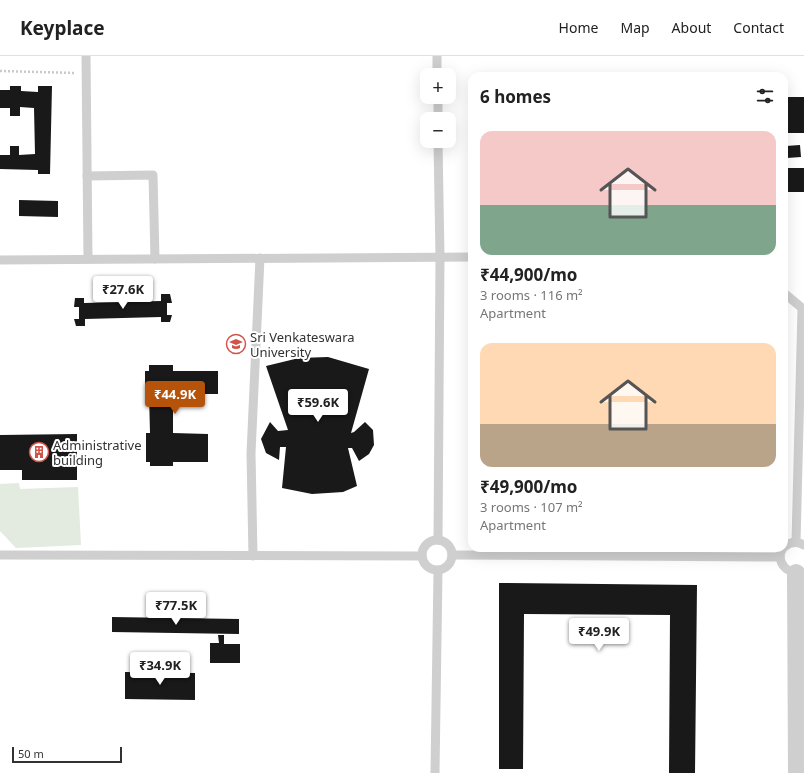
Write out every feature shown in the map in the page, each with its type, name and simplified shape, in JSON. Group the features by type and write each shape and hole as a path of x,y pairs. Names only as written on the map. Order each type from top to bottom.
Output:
{"street":[{"path":"798,773 800,571"}],"lane":[{"path":"86,56 88,259"},
{"path":"437,56 437,68"},
{"path":"438,148 440,257 438,540"},
{"path":"87,176 153,175 155,259"},
{"path":"0,260 468,256"},
{"path":"253,556 251,453 260,258"},
{"path":"788,296 803,307 800,544 790,543 788,545"},
{"path":"438,540 449,546 452,555 450,564 446,568 438,571 428,567 422,556 426,545 432,541 438,540"},
{"path":"782,552 780,557 781,563 785,568 790,572 800,571"},
{"path":"0,555 422,556"},
{"path":"452,555 780,557"},
{"path":"435,773 438,571"}],"path":[{"path":"0,72 86,73"}],"shaded area":[{"path":"19,483 20,489 78,487 81,545 16,548 0,531 0,484"}],"building":[{"path":"10,86 21,86 21,91 38,92 38,86 52,86 50,174 38,174 38,170 0,169 0,155 10,155 10,146 19,146 19,155 35,154 34,108 20,107 20,116 10,116 10,108 0,108 0,90 10,90"},
{"path":"788,97 804,97 804,133 788,133"},
{"path":"800,145 801,157 788,158 788,146"},
{"path":"788,168 804,168 804,192 788,192"},
{"path":"19,200 58,201 58,217 19,216"},
{"path":"161,294 170,294 172,303 167,303 167,315 172,315 170,322 161,322 161,317 85,319 85,326 76,326 74,319 79,319 79,307 74,307 75,298 84,298 84,303 161,301"},
{"path":"328,357 369,369 351,433 365,422 373,430 374,445 369,454 359,461 352,448 348,448 357,486 343,492 312,494 282,488 286,447 280,447 279,460 266,453 261,439 270,422 278,431 288,430 266,366 299,358"},
{"path":"149,365 173,365 173,371 218,371 218,394 173,394 173,433 208,434 208,462 173,462 173,466 150,466 150,462 146,462 146,433 150,433 149,394 145,393 145,371 149,371"},
{"name":"Administrative building","path":"77,434 77,480 22,480 22,470 0,470 0,435"},
{"path":"499,583 697,585 695,773 669,773 670,615 524,614 523,769 499,769"},
{"path":"112,617 239,619 239,634 112,632"},
{"path":"218,635 224,635 224,644 240,644 240,663 210,663 210,643 219,643"},
{"path":"125,672 195,673 195,700 125,699"}],"place":[{"name":"Sri Venkateswara University","path":"236,344"},
{"name":"Administrative building","path":"39,452"}]}
